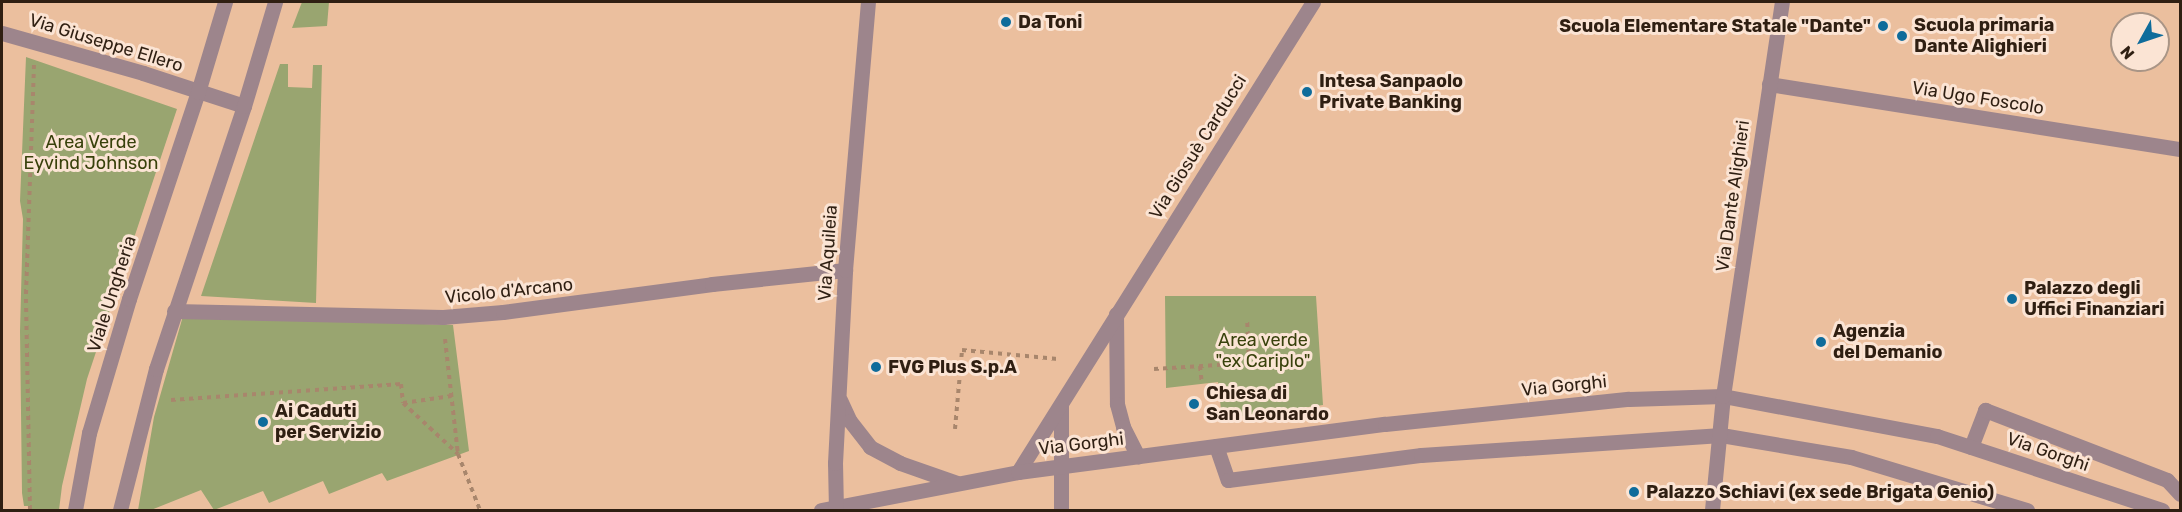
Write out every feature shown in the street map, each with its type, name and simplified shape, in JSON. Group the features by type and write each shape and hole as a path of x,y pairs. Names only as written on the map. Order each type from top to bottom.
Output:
{"street":[{"name":"Viale Ungheria","path":"75,510 89,433 129,299 198,92 225,2"},
{"path":"120,510 146,402 174,311 244,106 275,2"},
{"name":"Via Aquileia","path":"831,509 845,270 868,2"},
{"name":"Via Giosuè Carducci","path":"1018,472 1313,2"},
{"name":"Via Dante Alighieri","path":"1712,510 1723,396 1782,2"},
{"name":"Via Giuseppe Ellero","path":"2,33 143,73 198,92"},
{"name":"Via Ugo Foscolo","path":"1769,84 2181,149"},
{"path":"198,92 244,106"},
{"name":"Vicolo d'Arcano","path":"174,311 442,317 504,312 712,284 845,270"},
{"path":"1116,314 1117,404 1123,427 1138,456"},
{"name":"Via Gorghi","path":"831,509 1018,472 1385,424 1605,401 1723,396 1937,436 2162,510"},
{"name":"Via Gorghi","path":"839,397 850,421 870,447 900,463 958,483"},
{"path":"1061,405 1061,510"},
{"path":"1971,447 1985,410 2167,480 2181,494"},
{"path":"1216,446 1228,480 1421,455 1721,435 1851,457 2027,510"}],"path":[{"path":"30,510 26,294 34,42"},
{"path":"1154,369 1249,363 1247,318"},
{"path":"445,335 458,454 480,510"},
{"path":"955,429 962,350 1058,359"},
{"path":"1200,366 1202,384"},
{"path":"146,402 401,384 403,403 458,454"},
{"path":"403,403 451,396"}],"green space":[{"path":"302,2 329,2 327,26 292,28"},
{"name":"Area Verde Eyvind Johnson","path":"26,57 177,109 87,379 62,486 59,510 30,510 30,506 24,506 22,493 20,331 23,219 20,201"},
{"path":"280,64 288,64 288,87 312,88 313,65 322,65 316,303 201,296"},
{"name":"Area verde \"ex Cariplo\"","path":"1165,296 1316,296 1323,405 1222,419 1218,382 1166,388"},
{"path":"183,316 453,325 469,451 387,481 382,473 329,494 323,481 269,503 263,491 214,510 201,490 151,510 138,510 154,417"}],"place":[{"name":"Da Toni","path":"1006,22"},
{"name":"Scuola Elementare Statale \"Dante\"","path":"1883,26"},
{"name":"Scuola primaria Dante Alighieri","path":"1902,36"},
{"name":"Intesa Sanpaolo Private Banking","path":"1307,92"},
{"name":"Palazzo degli Uffici Finanziari","path":"2012,299"},
{"name":"Agenzia del Demanio","path":"1821,342"},
{"name":"FVG Plus S.p.A","path":"876,367"},
{"name":"Chiesa di San Leonardo","path":"1194,404"},
{"name":"Ai Caduti per Servizio","path":"263,422"},
{"name":"Palazzo Schiavi (ex sede Brigata Genio)","path":"1634,492"}]}
